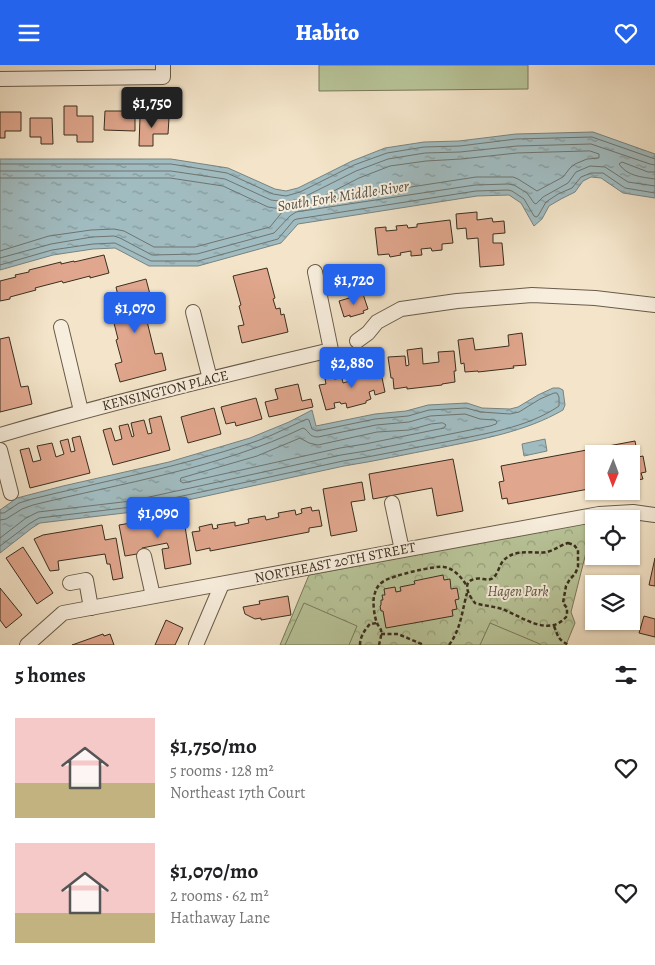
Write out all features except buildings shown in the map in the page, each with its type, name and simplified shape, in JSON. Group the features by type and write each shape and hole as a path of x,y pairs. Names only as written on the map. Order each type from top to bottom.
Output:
{"street":[{"path":"6,74 163,71"},
{"name":"KENSINGTON PLACE","path":"0,435 81,411 331,350 315,273"},
{"path":"357,341 368,333 377,321 401,309 457,301 532,295 595,298 655,305"},
{"path":"193,312 210,379"},
{"path":"61,327 81,411"},
{"path":"0,450 11,493"},
{"path":"392,503 402,550"},
{"name":"NORTHEAST 20TH STREET","path":"27,645 62,613 599,513 633,512 655,515"},
{"path":"144,556 153,597"},
{"path":"70,583 92,579 91,608"},
{"path":"196,645 222,584"}],"path":[{"path":"467,586 469,582 475,579 491,580 504,561 518,552 547,552 568,543 574,545 578,551 578,567 570,579 564,595 563,603 567,608 568,615 563,621 554,625 536,624 492,606 475,603 467,593"},
{"path":"379,645 381,630 377,623 373,600 377,587 394,575 441,566 450,568 462,578 467,586 460,624 449,645"},
{"path":"360,645 367,627 370,624 377,623"},
{"path":"554,625 557,636 562,642 569,645"},
{"path":"381,634 398,634 424,645"}],"green space":[{"path":"319,65 528,65 528,89 319,91"},
{"name":"Hagen Park","path":"585,523 585,557 571,612 575,623 566,645 280,645 309,575"},
{"path":"304,603 357,626 349,645 285,645"},
{"path":"490,623 540,644 540,645 480,645"}],"water":[{"name":"South Fork Middle River","path":"593,132 655,154 655,198 623,193 601,178 591,177 583,181 575,192 549,206 542,219 534,226 521,203 509,195 477,196 298,224 281,243 198,266 149,266 115,248 53,255 0,270 0,159 171,159 228,168 275,189 286,191 298,188 352,161 385,148 424,142 459,141 516,134"},
{"path":"553,388 563,390 565,405 563,410 534,424 503,434 133,512 40,523 0,553 0,510 17,498 169,462 250,438 312,410 316,426 375,414 406,411 428,405 467,403 482,408 510,409 518,407"},
{"path":"545,439 547,451 524,456 522,444"}]}
